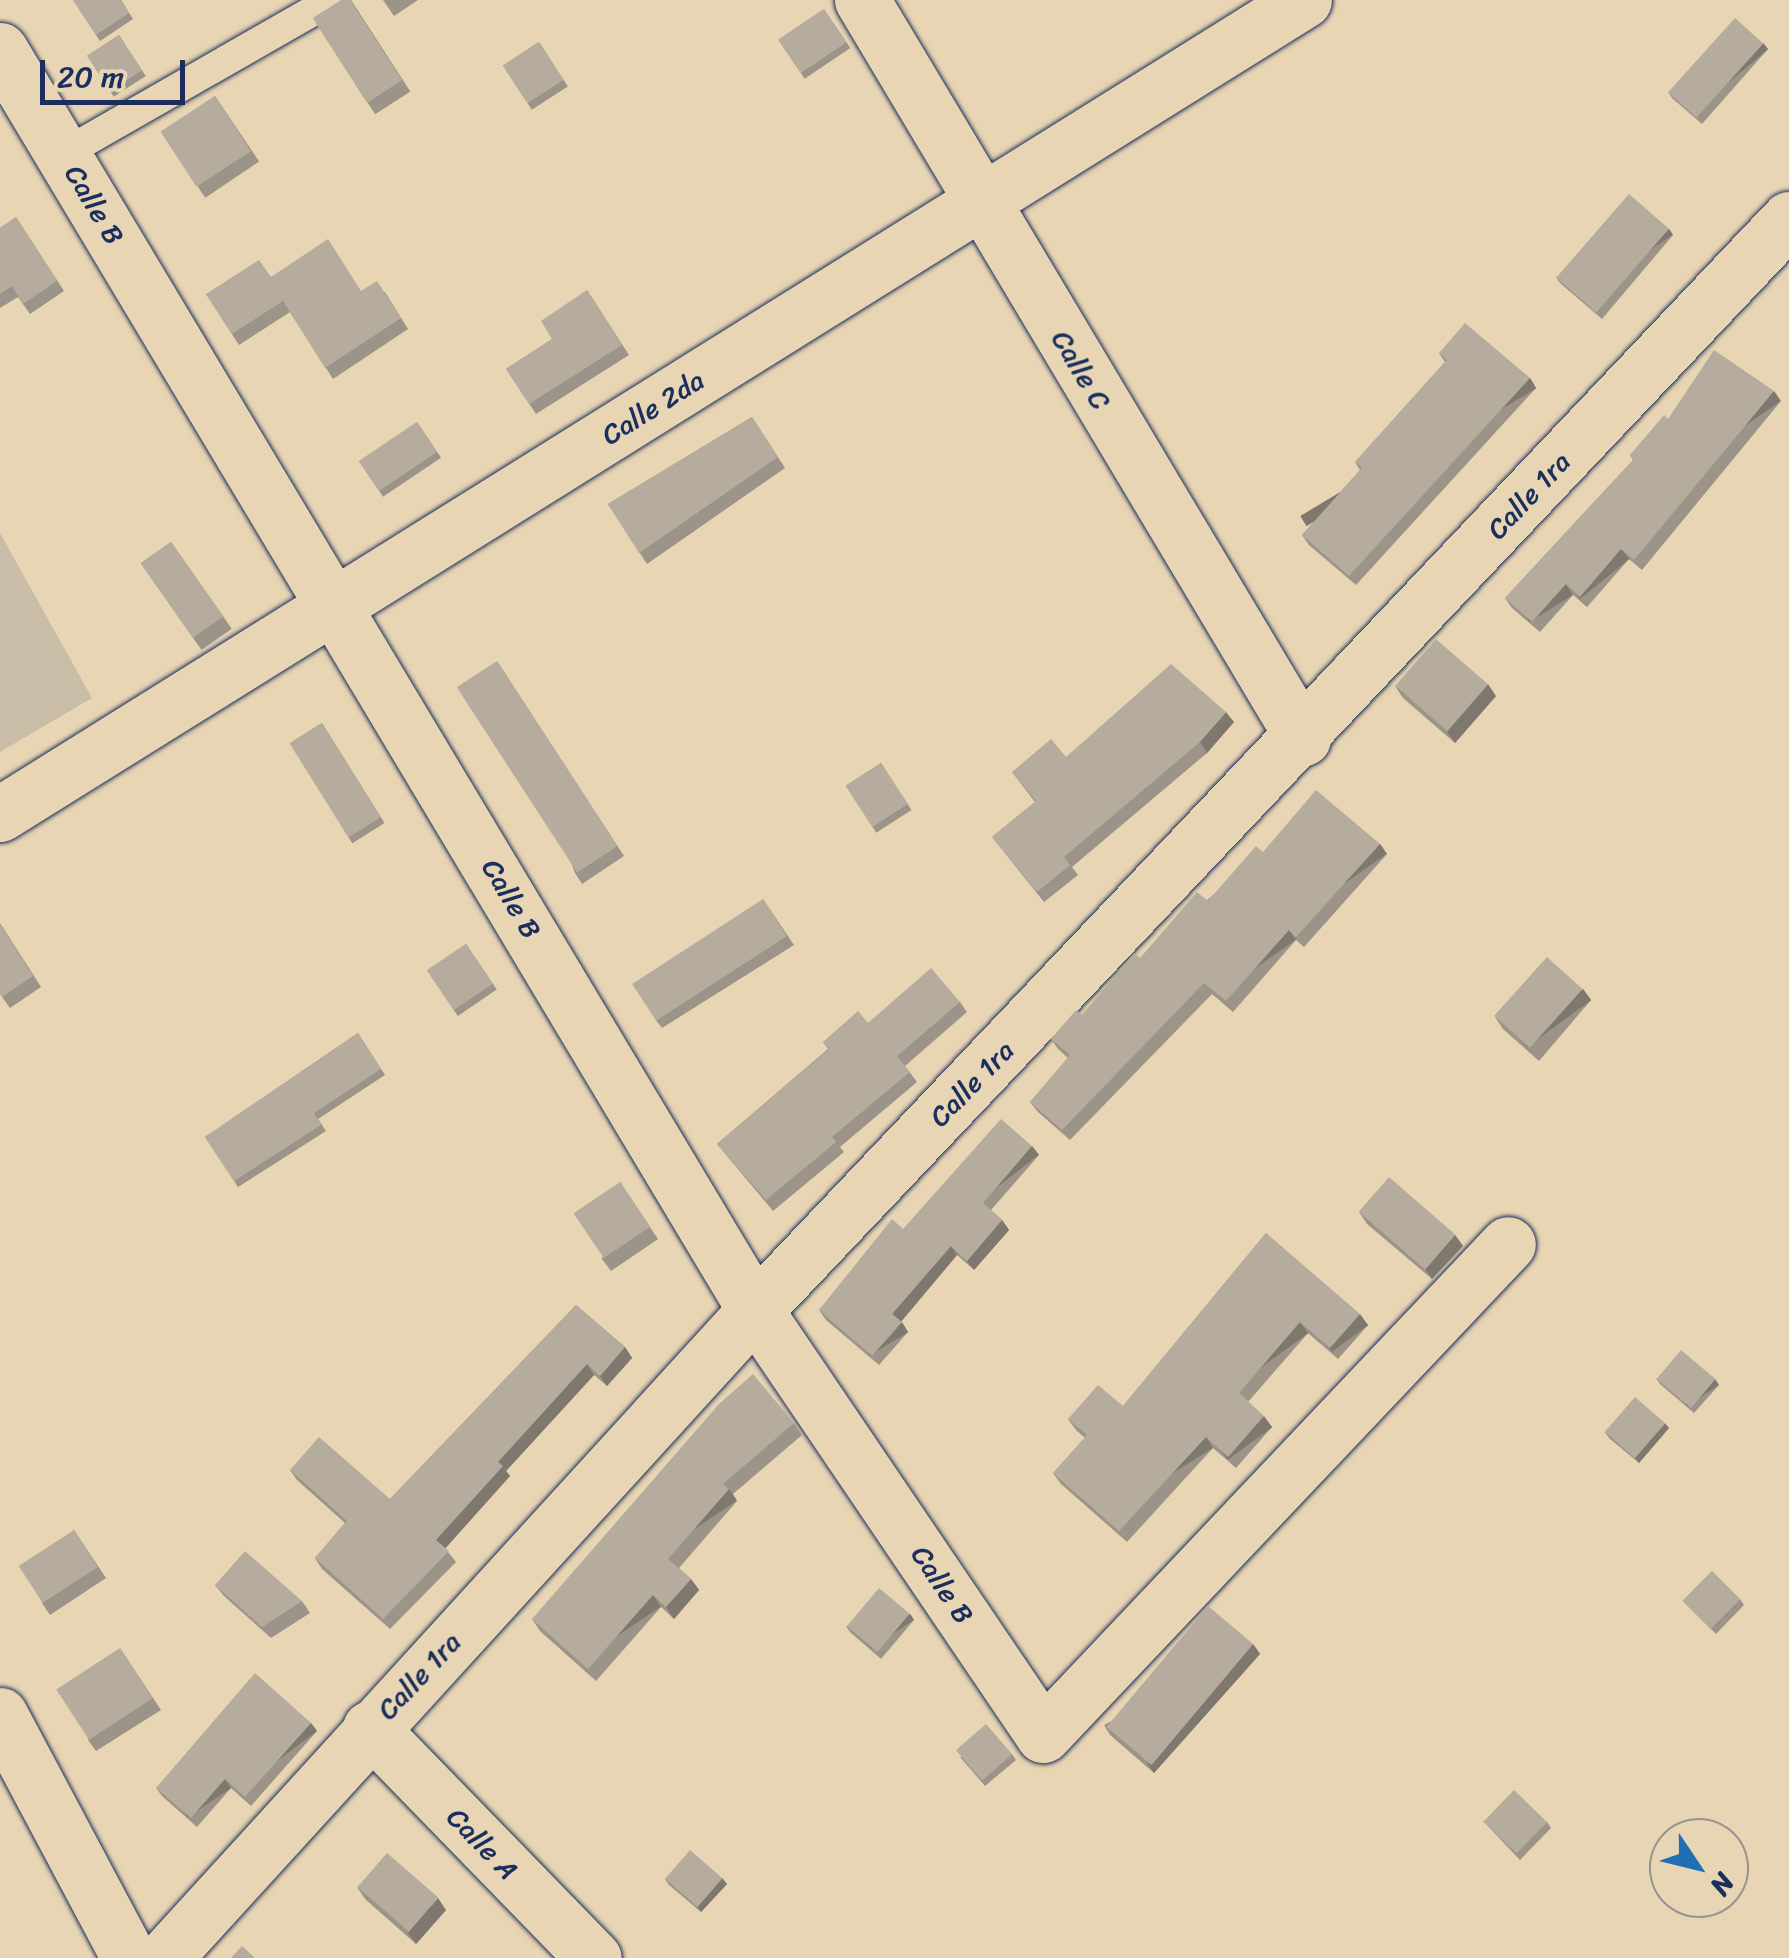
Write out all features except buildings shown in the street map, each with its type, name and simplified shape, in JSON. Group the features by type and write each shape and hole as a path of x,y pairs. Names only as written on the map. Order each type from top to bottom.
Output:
{"street":[{"name":"Calle C","path":"862,0 1303,738"},
{"name":"Calle 2da","path":"0,814 1304,0"},
{"name":"Calle B","path":"0,50 755,1310 1043,1735 1508,1244"},
{"name":"Calle 1ra","path":"164,1958 755,1310 1303,738 1789,219"},
{"path":"0,1715 129,1958"},
{"name":"Calle A","path":"370,1728 594,1958"}],"lane":[{"path":"64,154 332,0"}],"shaded area":[{"path":"0,533 92,698 0,752"}]}
